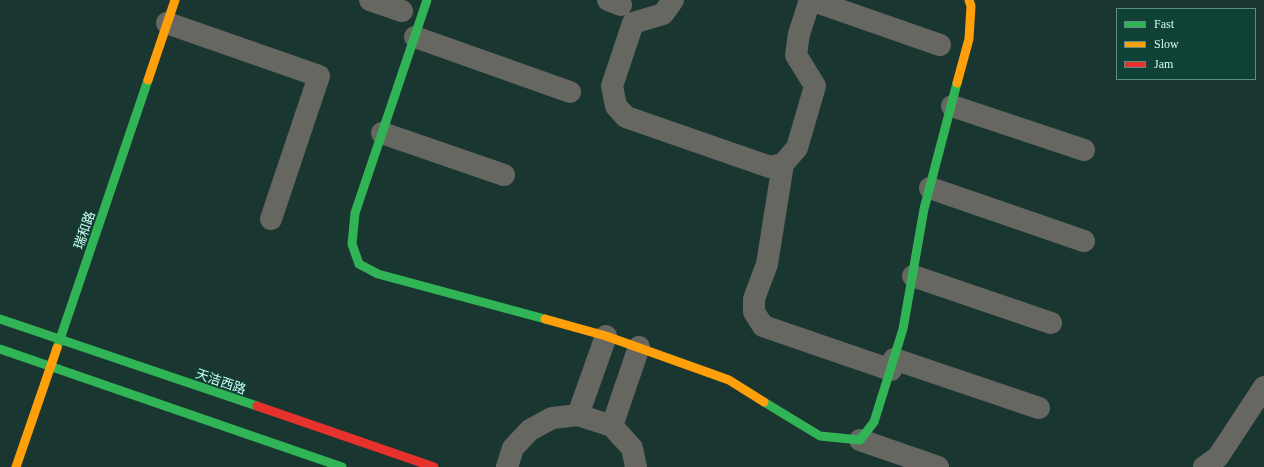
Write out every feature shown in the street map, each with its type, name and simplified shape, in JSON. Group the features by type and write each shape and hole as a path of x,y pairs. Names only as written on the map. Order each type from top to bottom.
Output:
{"street":[{"name":"瑞和路","path":"16,467 174,0"},
{"path":"370,0 402,11"},
{"path":"427,0 355,213 352,244 359,264 378,274 606,336 639,347 729,380 820,436 860,440 938,467"},
{"path":"673,0 663,14 633,23 612,86 616,106 626,117 770,167 783,164"},
{"path":"940,45 811,0 799,34 796,55 815,86 797,148 783,164 767,264 754,299 754,312 763,326 1039,408"},
{"path":"860,440 874,422 903,329 924,209 970,39 971,6 969,0"},
{"path":"167,23 319,76 271,219"},
{"path":"415,37 570,92"},
{"path":"952,106 1084,150"},
{"path":"382,133 504,175"},
{"path":"930,188 1084,241"},
{"path":"913,276 1051,323"},
{"name":"天洁西路","path":"0,319 434,467"},
{"path":"578,415 606,336"},
{"path":"612,426 639,347"},
{"path":"0,349 342,467"},
{"path":"1204,467 1218,457 1264,387"},
{"path":"507,467 513,448 530,430 552,418 578,415 612,426 632,448 636,467"}],"traffic: fast":[{"path":"427,0 355,213 352,244 359,264 378,274 545,319"},
{"path":"57,348 148,80"},
{"path":"764,402 820,436 860,440 874,422 903,329 924,209 957,83"},
{"path":"0,319 257,406"},
{"path":"0,349 342,467"}],"traffic: slow":[{"path":"148,80 175,0"},
{"path":"957,83 969,39 971,6 969,0"},
{"path":"545,319 606,336 729,380 764,402"},
{"path":"16,467 57,348"}],"traffic: jam":[{"path":"257,406 434,467"}]}
